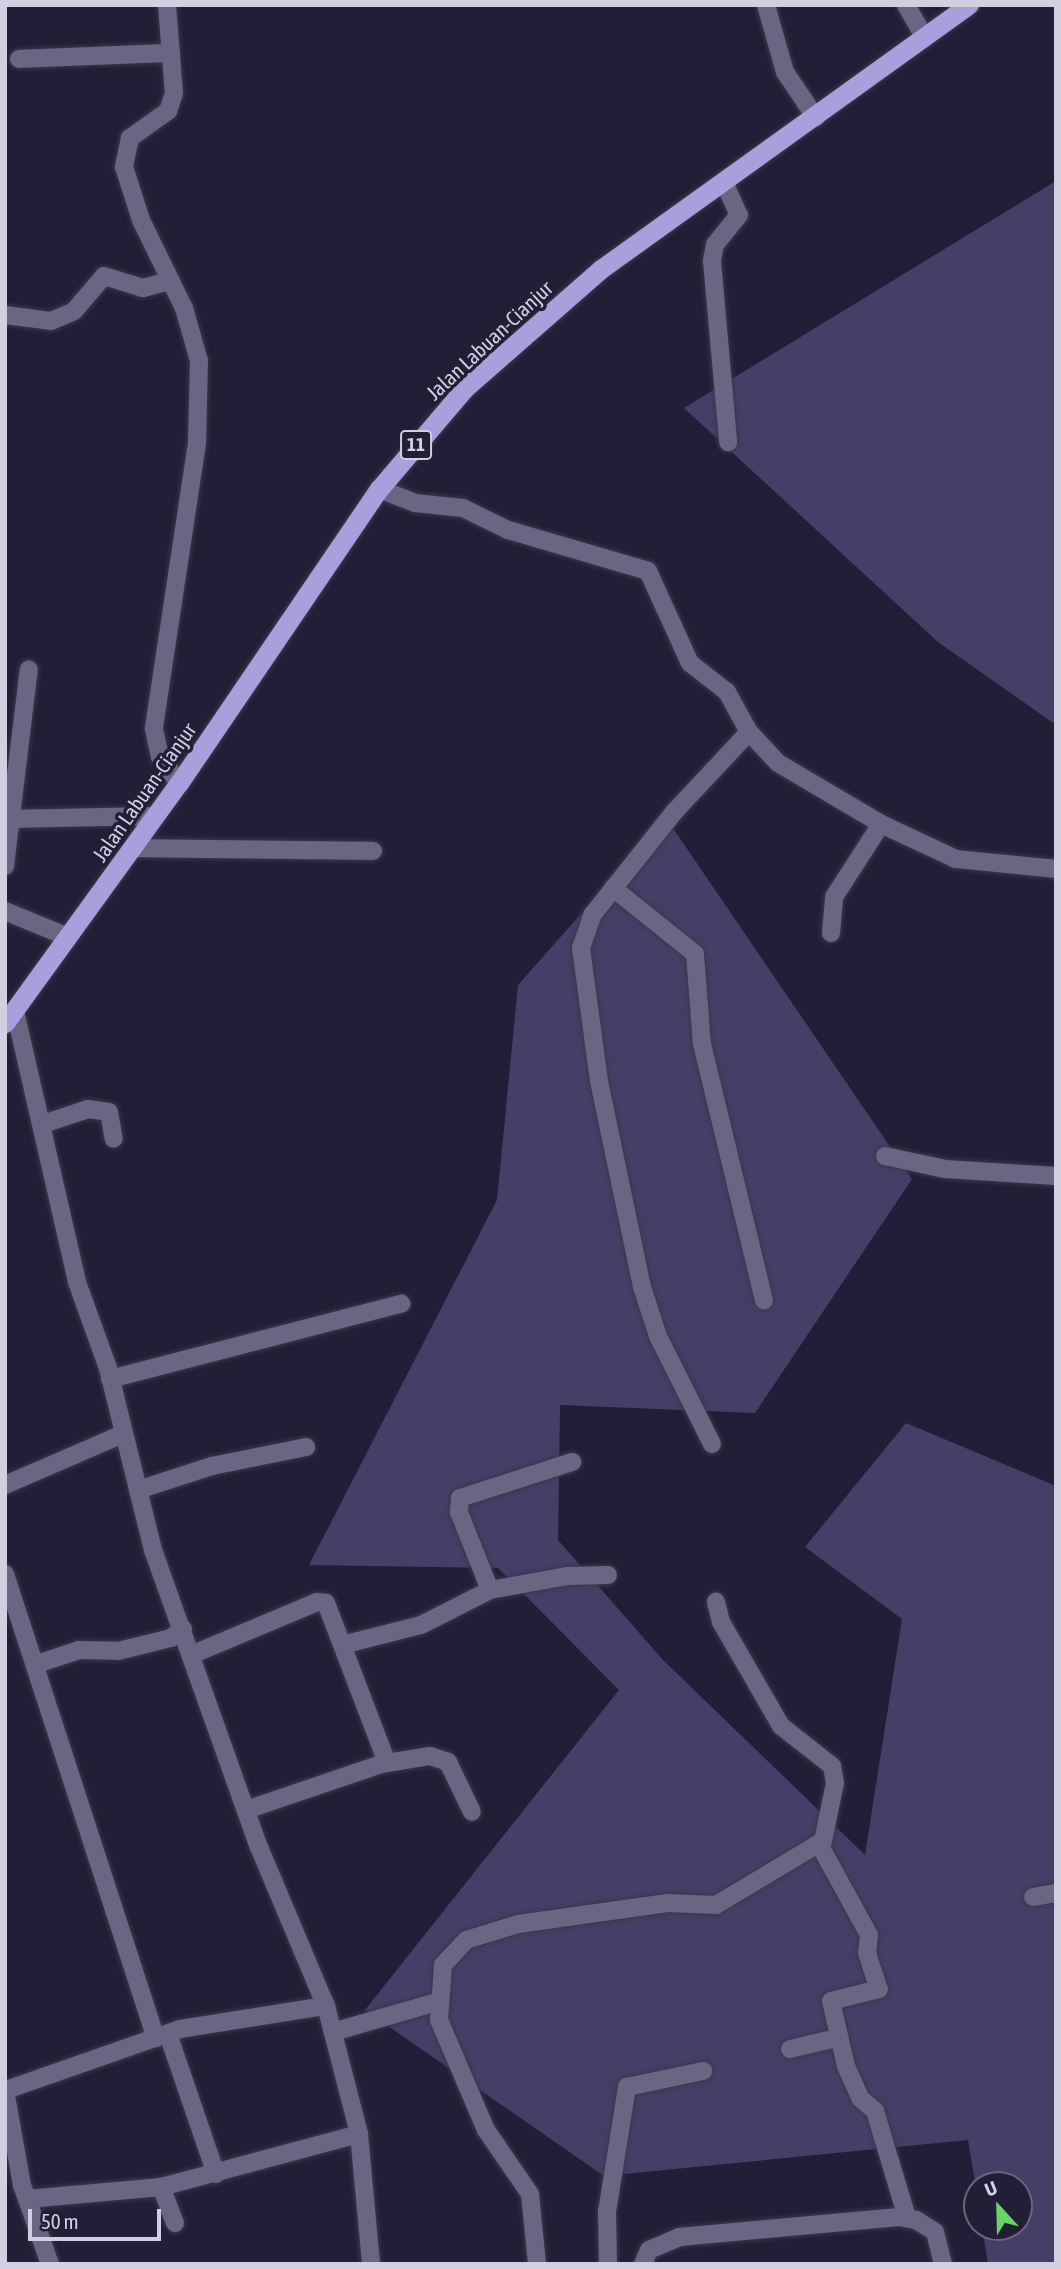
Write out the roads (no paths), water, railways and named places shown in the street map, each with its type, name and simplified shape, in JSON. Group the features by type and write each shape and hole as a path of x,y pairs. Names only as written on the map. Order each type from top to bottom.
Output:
{"highway":[{"name":"Jalan Labuan-Cianjur","path":"10,1017 179,783 379,489 465,388 529,328 601,269 816,118 969,5"}],"street":[{"path":"167,5 174,93 168,111 130,138 124,155 134,200 170,281 199,361 197,443 154,729 160,757 179,783"},
{"path":"766,5 785,72 816,118"},
{"path":"906,5 924,36"},
{"path":"19,59 171,53"},
{"path":"724,182 739,215 715,245 712,261 728,442"},
{"path":"5,315 51,321 74,311 104,276 143,288 170,281"},
{"path":"379,489 415,503 463,508 508,530 648,571 690,663 727,692 749,733 778,763 881,824 956,859 1056,869"},
{"path":"5,866 6,819 29,669"},
{"path":"712,1444 659,1336 642,1287 599,1081 581,948 590,918 613,888 675,811 749,733"},
{"path":"6,819 154,816"},
{"path":"831,933 834,897 881,824"},
{"path":"133,848 373,851"},
{"path":"613,888 695,954 702,1044 764,1301"},
{"path":"5,911 68,937"},
{"path":"10,1017 43,1124 77,1282 110,1379 153,1550 246,1810 326,2006 359,2134 371,2264"},
{"path":"43,1124 88,1109 110,1112 114,1139"},
{"path":"885,1156 945,1170 1056,1177"},
{"path":"110,1379 401,1304"},
{"path":"5,1485 123,1434"},
{"path":"138,1490 212,1466 306,1447"},
{"path":"490,1590 459,1512 460,1498 572,1462"},
{"path":"342,1645 421,1625 490,1590 567,1576 608,1575"},
{"path":"6,1577 162,2036 216,2174"},
{"path":"191,1655 317,1602 330,1609 387,1763"},
{"path":"537,2264 530,2194 486,2130 439,2020 443,1965 466,1940 562,1916 668,1903 716,1905 819,1844 835,1783 832,1766 780,1726 721,1622 716,1602"},
{"path":"37,1664 79,1650 118,1651 171,1639 183,1629"},
{"path":"246,1810 387,1763 440,1757 456,1774 472,1812"},
{"path":"819,1844 866,1923 867,1953 879,1989 831,2001 837,2038 860,2098 875,2111 907,2218"},
{"path":"1033,1897 1056,1893"},
{"path":"333,2032 440,2001"},
{"path":"50,2264 27,2199 5,2090 162,2036 222,2019 326,2006"},
{"path":"790,2049 837,2038"},
{"path":"608,2264 607,2212 627,2087 704,2071"},
{"path":"27,2199 161,2187 359,2134"},
{"path":"161,2187 175,2223"},
{"path":"643,2264 649,2250 679,2237 907,2218 935,2232 943,2264"}]}
